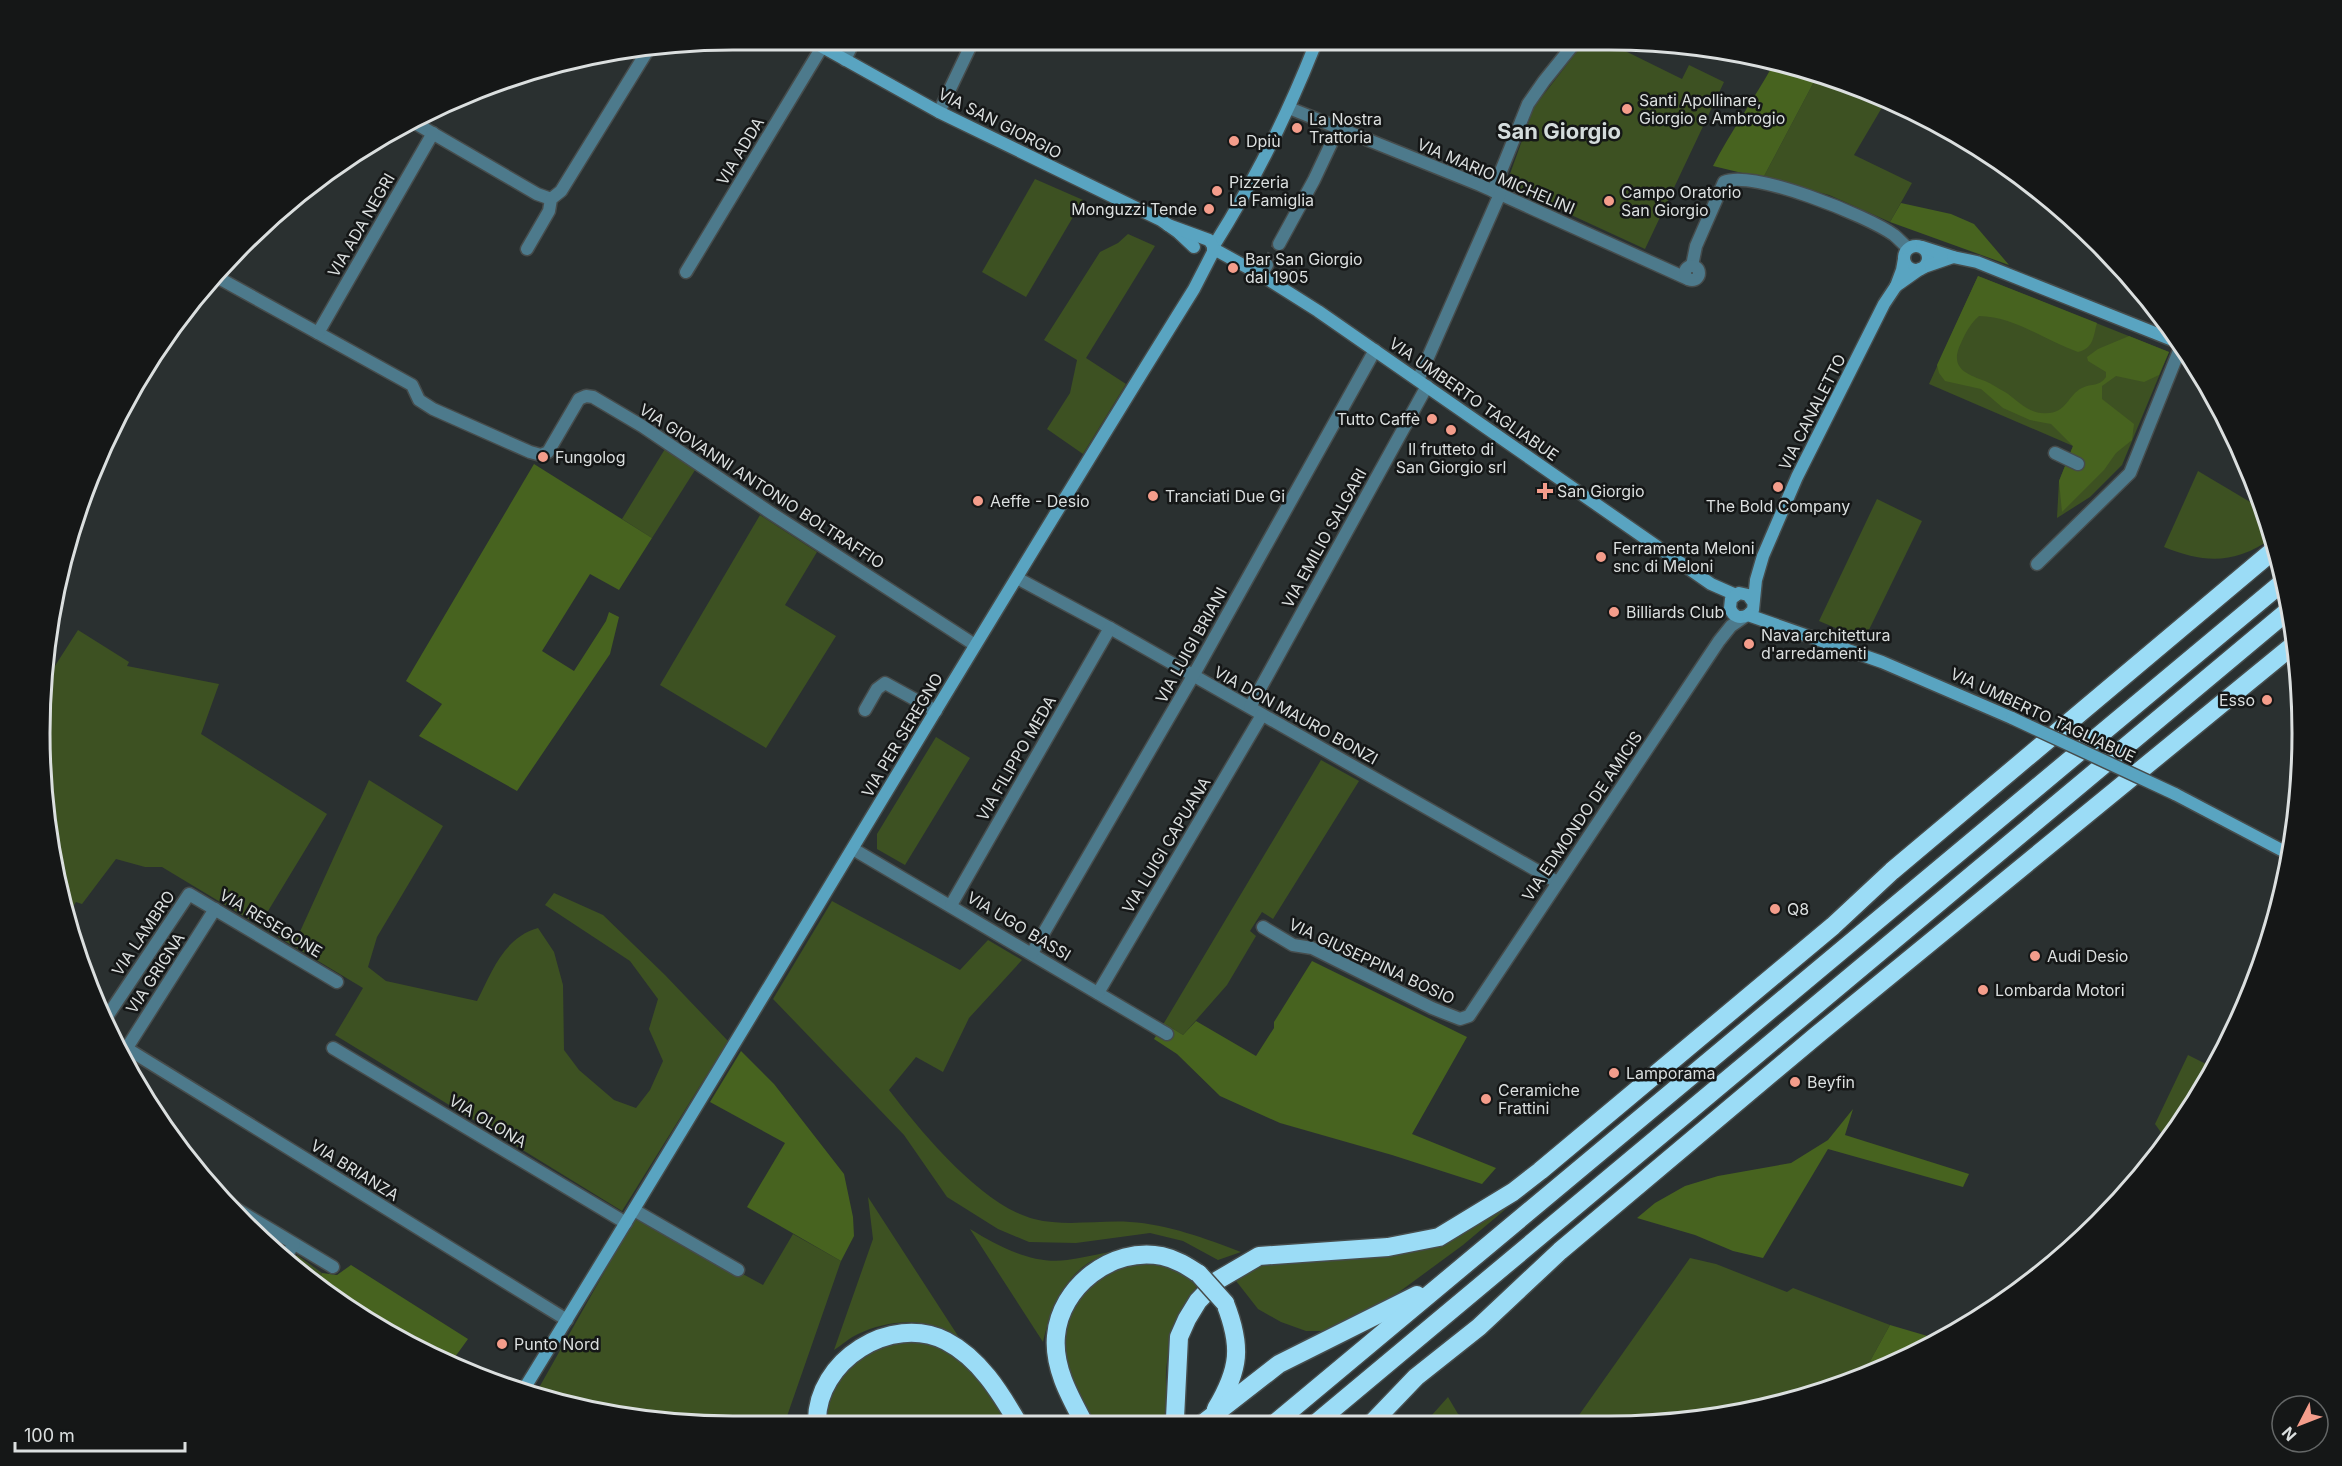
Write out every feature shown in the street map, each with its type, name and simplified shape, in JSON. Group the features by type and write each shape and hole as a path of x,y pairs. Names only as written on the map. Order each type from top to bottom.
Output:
{"highway":[{"path":"1175,1416 1179,1337 1198,1300 1218,1280 1259,1256 1388,1247 1439,1237 1514,1192 1833,926 1892,871 2269,554"},
{"path":"1284,1416 2276,588"},
{"path":"1325,1416 2282,616"},
{"path":"1379,1416 1416,1377 1479,1327 1560,1251 1817,1035 2288,650"},
{"path":"1080,1416 1066,1389 1059,1361 1056,1337 1060,1317 1081,1283 1097,1269 1118,1259 1139,1256 1160,1256 1181,1262 1199,1274 1225,1303 1234,1326 1237,1348 1234,1370 1226,1392 1209,1416"},
{"path":"1211,1416 1279,1364 1445,1281"},
{"path":"818,1416 820,1396 828,1380 841,1363 877,1339 900,1334 925,1334 946,1341 968,1356 996,1387 1014,1416"},
{"path":"1382,1416 1387,1408"}],"street":[{"name":"VIA ADDA","path":"686,272 819,50"},
{"name":"VIA SAN GIORGIO","path":"828,50 939,112 1168,225 1206,248"},
{"path":"844,60 849,50"},
{"path":"939,112 969,50"},
{"name":"VIA PER SEREGNO","path":"527,1384 1199,278 1206,248 1225,229 1247,194 1289,108 1313,50"},
{"name":"VIA EMILIO SALGARI","path":"1250,707 1423,383 1528,104 1570,50"},
{"path":"526,249 549,211 551,199 561,191 645,55"},
{"name":"VIA MARIO MICHELINI","path":"1289,108 1496,193 1688,279 1693,280 1698,276 1698,269 1692,266 1696,246 1724,182 1732,178 1791,191 1831,204 1894,235 1906,254"},
{"path":"420,126 537,194 551,199"},
{"path":"1279,244 1314,180 1338,129"},
{"name":"VIA ADA NEGRI","path":"318,333 432,133"},
{"path":"1923,247 1929,257 1922,268 1908,267 1906,254 1915,245 1923,247 1953,257 1977,262 2168,340"},
{"name":"VIA UMBERTO TAGLIABUE","path":"1206,248 1264,270 1734,601"},
{"name":"VIA CANALETTO","path":"1896,286 1906,254"},
{"name":"VIA CANALETTO","path":"1750,610 1763,556 1797,477 1884,304 1896,286 1909,275 1953,257"},
{"path":"221,280 318,333"},
{"name":"VIA GIOVANNI ANTONIO BOLTRAFFIO","path":"318,333 412,385 419,400 436,411 541,455 548,452 579,399 586,396 593,397 642,426 771,513 975,645"},
{"name":"VIA LUIGI BRIANI","path":"1032,953 1193,676 1375,350"},
{"path":"2037,564 2130,473 2177,353"},
{"path":"2055,453 2078,464"},
{"name":"VIA CANALETTO","path":"1734,601 1763,556"},
{"name":"VIA DON MAURO BONZI","path":"1017,578 1110,628 1557,882"},
{"path":"1748,595 1750,610 1734,615 1734,601 1748,595"},
{"name":"VIA EDMONDO DE AMICIS","path":"1723,635 1734,601"},
{"name":"VIA UMBERTO TAGLIABUE","path":"1750,610 1776,623 1926,680 2012,718 2175,794 2282,850"},
{"name":"VIA EDMONDO DE AMICIS","path":"1469,1016 1723,635 1750,610"},
{"name":"VIA FILIPPO MEDA","path":"951,905 1110,628"},
{"path":"865,710 877,689 885,683 936,711"},
{"name":"VIA LUIGI CAPUANA","path":"1098,993 1262,714"},
{"name":"VIA UGO BASSI","path":"853,849 1167,1034"},
{"name":"VIA RESEGONE","path":"189,894 337,982"},
{"name":"VIA LAMBRO","path":"110,1012 189,894"},
{"name":"VIA GRIGNA","path":"127,1048 216,909"},
{"name":"VIA GIUSEPPINA BOSIO","path":"1263,927 1293,945 1312,948 1432,1008 1460,1019 1469,1016"},
{"name":"VIA OLONA","path":"333,1048 626,1222"},
{"name":"VIA BRIANZA","path":"131,1056 567,1320"},
{"path":"634,1210 738,1270"},
{"path":"252,1218 333,1267"},
{"path":"289,1252 294,1244"}],"green space":[{"path":"1578,50 1624,50 1682,79 1689,65 1724,82 1645,249 1506,185 1534,107"},
{"path":"1770,69 1814,81 1763,178 1713,166"},
{"path":"1814,81 1882,107 1854,155 1912,183 1890,222 1829,195 1763,178"},
{"path":"1035,179 1083,200 1026,297 982,272"},
{"path":"1901,203 1951,214 1974,224 2009,265 1890,222"},
{"path":"1128,234 1155,246 1086,358 1126,384 1083,454 1047,429 1070,393 1077,360 1044,340 1100,252 1118,243"},
{"path":"1978,276 2169,352 2122,465 2090,497 2057,518 2059,481 2073,446 1929,384"},
{"path":"1978,276 2097,323 2090,345 2078,352 2005,320 1979,316 1971,325 1958,351 1958,364 1965,372 1988,382 2036,412 2056,411 2066,404 2077,391 2098,384 2106,377 2106,372 2088,361 2087,357 2098,349 2129,336 2169,352 2159,375 2144,382 2116,376 2102,386 2102,399 2134,424 2132,440 2116,453 2104,470 2062,512 2059,481 2073,446 2051,424 2030,420 2003,408 1981,389 1945,381 1939,373 1937,365"},
{"path":"665,449 695,470 652,538 622,519"},
{"path":"534,464 652,538 619,590 590,574 542,651 574,671 606,621 609,612 619,617 610,654 517,791 419,736 442,704 406,681"},
{"path":"2198,471 2252,503 2265,543 2245,553 2220,559 2179,553 2164,547"},
{"path":"1877,499 1922,521 1864,640 1819,621"},
{"path":"760,515 817,552 785,605 836,636 766,748 660,685"},
{"path":"78,630 129,662 127,666 219,684 201,734 327,814 265,916 298,936 369,780 443,826 377,937 368,967 386,981 477,1001 507,948 526,933 538,928 554,952 563,985 564,1050 579,1070 614,1100 636,1108 650,1090 663,1061 649,1029 658,999 630,961 545,905 554,893 603,915 728,1041 622,1211 335,1035 363,988 162,867 145,867 116,859 82,904 76,902 72,908 55,822 51,778 53,669"},
{"path":"936,737 970,758 905,865 877,849 877,834"},
{"path":"1321,760 1359,781 1273,919 1262,912 1250,931 1256,936 1227,985 1183,1035 1164,1023"},
{"path":"832,901 960,970 988,940 1022,960 969,1018 943,1072 916,1057 889,1090 935,1146 974,1184 1014,1211 1034,1219 1058,1223 1144,1223 1187,1233 1241,1252 1218,1260 1183,1241 1150,1233 1076,1243 1029,1242 998,1229 947,1197 904,1135 773,999"},
{"path":"1312,961 1467,1037 1412,1134 1496,1168 1482,1184 1280,1123 1220,1096 1177,1054 1154,1039 1164,1023 1183,1035 1196,1021 1256,1056"},
{"path":"741,1051 774,1084 844,1174 853,1217 854,1236 841,1261 747,1207 785,1143 710,1102"},
{"path":"2188,1055 2207,1064 2162,1134 2155,1124"},
{"path":"1853,1109 1845,1135 1969,1174 1963,1187 1828,1149 1763,1258 1733,1251 1695,1235 1637,1218 1655,1203 1685,1186 1718,1176 1791,1163 1828,1140"},
{"path":"868,1197 960,1339 937,1326 924,1323 897,1323 883,1325 858,1334 834,1350 873,1239"},
{"path":"1520,1197 1463,1245 1380,1306 1326,1331 1306,1331 1281,1322 1258,1309 1233,1277 1262,1265 1393,1253"},
{"path":"636,1216 763,1285 793,1234 841,1261 787,1416 688,1415 644,1411 539,1388"},
{"path":"970,1229 1004,1248 1041,1260 1067,1260 1115,1251 1146,1249 1103,1256 1080,1270 1062,1291 1043,1342"},
{"path":"297,1255 322,1273 320,1277 317,1275 295,1258"},
{"path":"1690,1258 1716,1264 1787,1292 1793,1288 1890,1325 1868,1365 1786,1393 1698,1411 1654,1415 1578,1416"},
{"path":"1150,1262 1172,1266 1199,1283 1172,1336 1166,1373 1166,1416 1084,1416 1060,1352 1073,1302 1088,1284 1129,1263"},
{"path":"351,1265 468,1339 455,1357 431,1346 391,1325 320,1277 322,1273 337,1275"},
{"path":"1890,1325 1929,1336 1911,1346 1868,1365"},
{"path":"899,1341 916,1341 940,1348 964,1364 975,1375 1004,1416 824,1416 833,1382 873,1347"},
{"path":"1448,1397 1458,1414 1462,1416 1431,1416"}],"tunnel":[{"path":"1267,265 1279,244"}],"place":[{"name":"Santi Apollinare, Giorgio e Ambrogio","path":"1627,109"},
{"name":"La Nostra Trattoria","path":"1297,128"},
{"name":"Dpiù","path":"1234,141"},
{"name":"Pizzeria La Famiglia","path":"1217,191"},
{"name":"Campo Oratorio San Giorgio","path":"1609,201"},
{"name":"Monguzzi Tende","path":"1209,209"},
{"name":"Bar San Giorgio dal 1905","path":"1233,268"},
{"name":"Tutto Caffè","path":"1432,419"},
{"name":"Il frutteto di San Giorgio srl","path":"1451,430"},
{"name":"Fungolog","path":"543,457"},
{"name":"The Bold Company","path":"1778,487"},
{"name":"San Giorgio","path":"1545,491"},
{"name":"Tranciati Due Gi","path":"1153,496"},
{"name":"Aeffe - Desio","path":"978,501"},
{"name":"Ferramenta Meloni snc di Meloni","path":"1601,557"},
{"name":"Billiards Club","path":"1614,612"},
{"name":"Nava architettura d'arredamenti","path":"1749,644"},
{"name":"Esso","path":"2267,700"},
{"name":"Q8","path":"1775,909"},
{"name":"Audi Desio","path":"2035,956"},
{"name":"Lombarda Motori","path":"1983,990"},
{"name":"Lamporama","path":"1614,1073"},
{"name":"Beyfin","path":"1795,1082"},
{"name":"Ceramiche Frattini","path":"1486,1099"},
{"name":"Punto Nord","path":"502,1344"}],"district":[{"name":"San Giorgio","path":"1559,131"}]}
